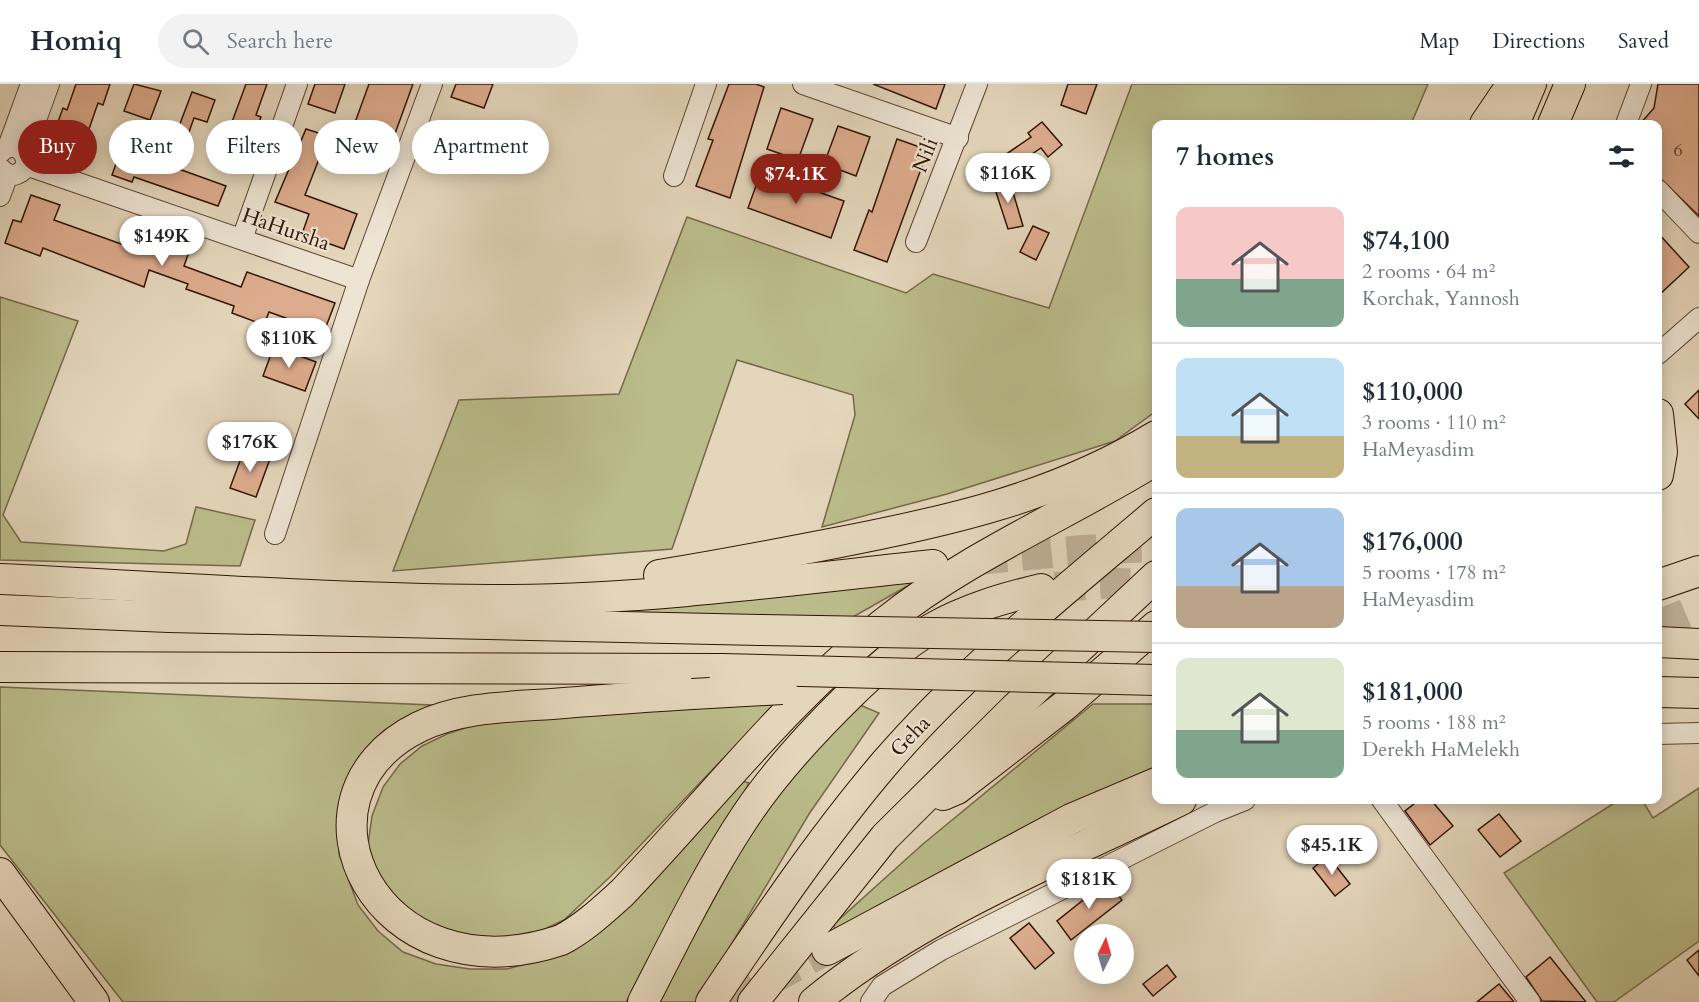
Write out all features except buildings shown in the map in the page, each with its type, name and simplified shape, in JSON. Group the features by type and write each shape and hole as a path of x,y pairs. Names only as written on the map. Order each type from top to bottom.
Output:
{"highway":[{"path":"1488,120 1512,84"},
{"path":"1516,120 1531,84"},
{"path":"1555,120 1570,84"},
{"path":"354,596 556,587 618,580 715,566 903,530 999,507 1043,492 1125,455 1152,438"},
{"path":"1041,677 813,688 692,694 485,708 440,718 404,735 381,756 357,800 352,838 358,876 372,907 396,934 414,947 449,961 474,963 509,960 563,939 585,925 622,893 813,688 827,673 884,622 956,574 1152,462"},
{"name":"Geha","path":"711,1002 816,849 886,761 966,679 1152,516"},
{"path":"1662,566 1699,554"},
{"path":"0,579 354,596 480,599 588,598 728,587 933,565"},
{"path":"1662,584 1699,571"},
{"path":"753,1002 885,837 1152,580"},
{"path":"643,1002 726,848 748,812 819,724 875,671 931,629 979,607 1041,589"},
{"path":"0,610 169,617 1152,637"},
{"path":"1662,623 1699,624"},
{"path":"913,808 957,789 1064,706 1152,629"},
{"path":"1662,642 1699,644"},
{"path":"0,667 722,669 1152,680"},
{"path":"1662,692 1699,693"},
{"path":"827,950 1071,819 1152,785"},
{"path":"814,1002 852,973 930,926 1173,804"},
{"path":"0,873 94,1002"},
{"path":"0,885 68,1002"}],"street":[{"path":"0,196 4,171 21,172 15,155 31,84"},
{"path":"15,155 49,84"},
{"path":"242,239 297,84"},
{"path":"275,534 359,280 432,84"},
{"path":"674,176 706,84"},
{"path":"803,84 958,138"},
{"name":"Nili","path":"916,242 977,84"},
{"path":"1628,120 1641,84"},
{"name":"HaHursha","path":"15,155 359,280"},
{"path":"1662,194 1699,233"},
{"path":"1662,350 1699,318"},
{"path":"1662,734 1699,733"},
{"path":"871,1002 882,986 941,950 1235,804"},
{"path":"1385,804 1530,1002"}],"green space":[{"path":"1132,84 1428,84 1413,120 1152,120 1152,414 1115,441 947,494 822,527 855,415 853,395 737,360 672,549 393,571 459,400 619,394 687,217 906,293 933,274 1049,308"},
{"path":"0,297 78,321 3,515 21,542 164,551 186,544 196,507 255,520 240,566 0,560"},
{"path":"932,572 846,621 522,611"},
{"path":"0,687 431,705 392,730 349,790 339,824 339,854 358,905 378,931 403,952 436,964 470,969 507,969 573,951 634,900 732,778 749,783 626,1002 123,1002 0,845"},
{"path":"779,700 611,876 564,920 528,937 462,943 386,896 368,845 372,816 383,787 400,764 422,746 447,734 477,724"},
{"path":"853,702 879,713 809,814 697,1002 657,1002 756,823"},
{"path":"1093,704 1152,704 1152,771 838,933 833,925 923,844"},
{"path":"1699,788 1699,941 1614,1002 1597,1002 1504,873 1613,804 1644,804 1653,818"}],"tunnel":[{"path":"977,560 1083,550 1152,547"},
{"path":"1055,587 1119,583 1152,585"},
{"path":"1662,623 1699,608"},
{"path":"729,1002 827,950"}]}
